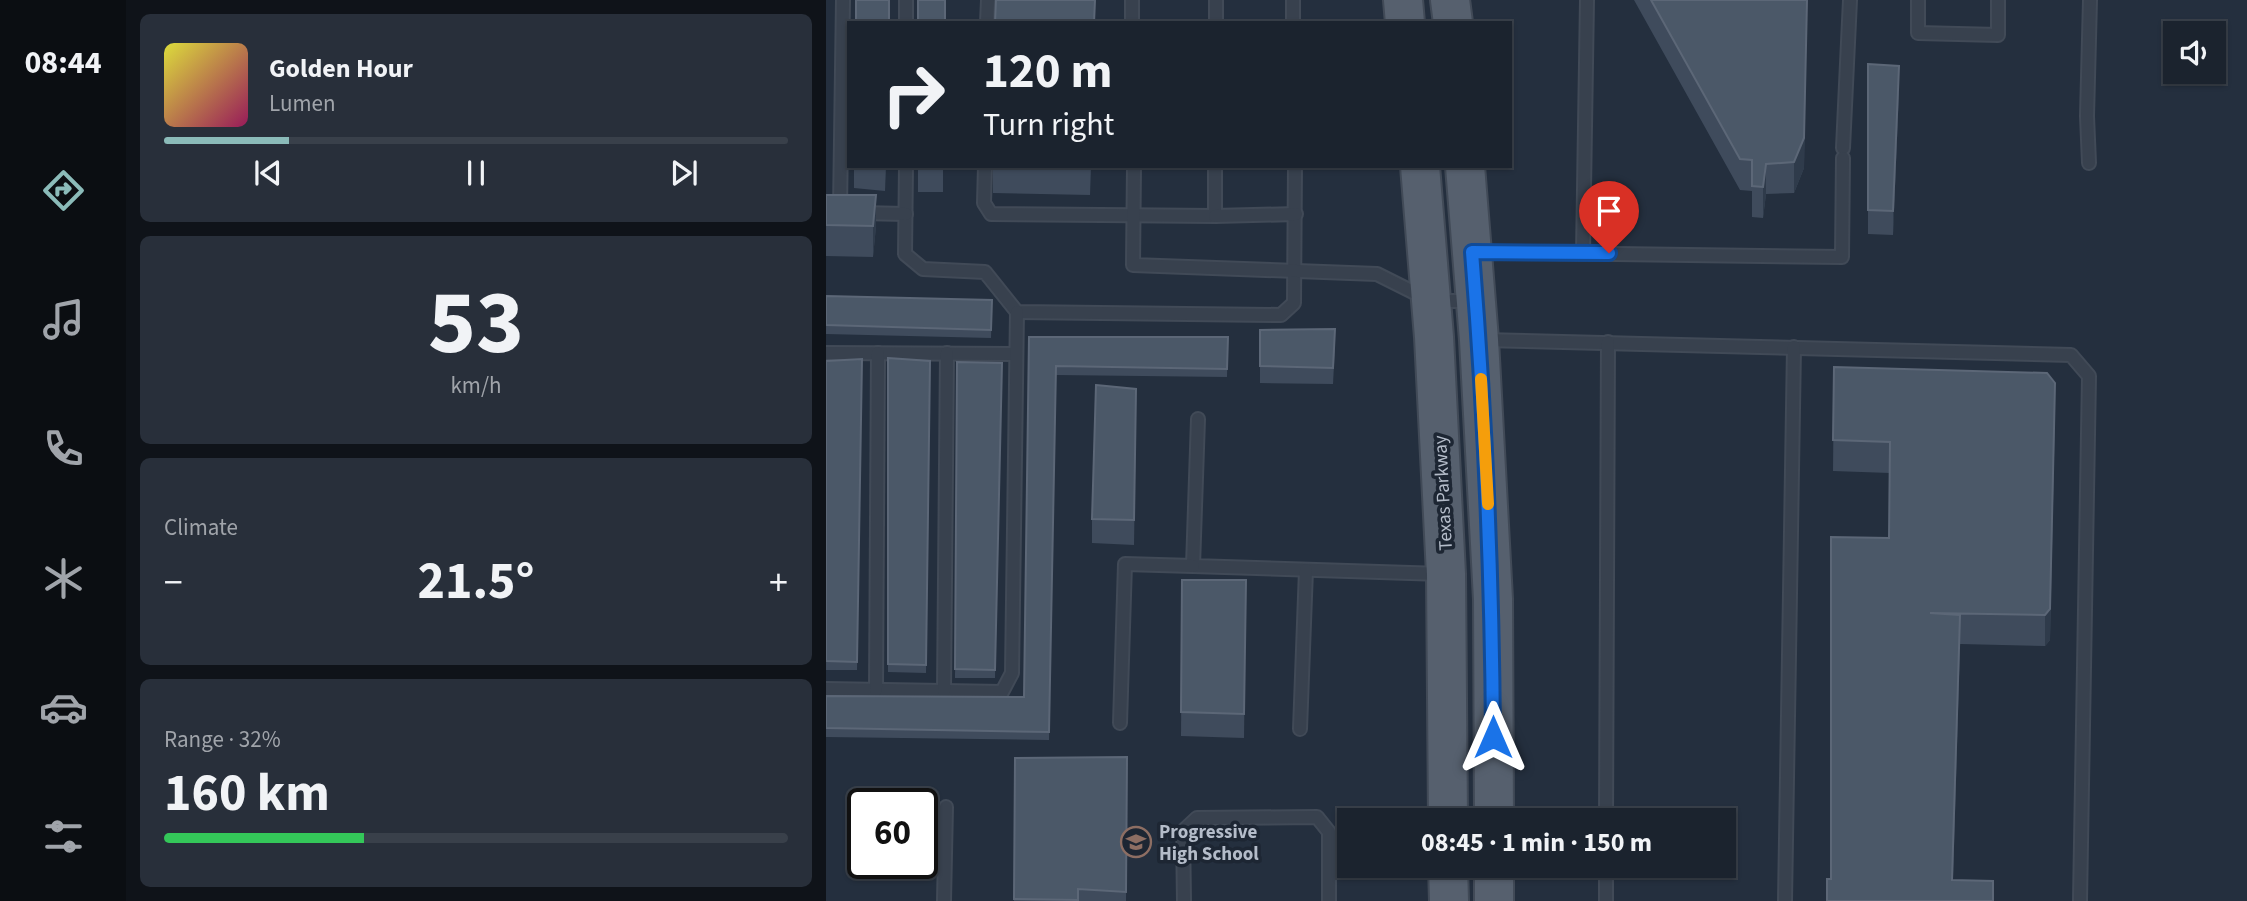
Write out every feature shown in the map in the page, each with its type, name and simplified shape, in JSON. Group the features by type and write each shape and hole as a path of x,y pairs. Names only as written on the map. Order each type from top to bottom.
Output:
{"main road":[{"path":"1403,0 1405,21"},
{"path":"1450,0 1452,21"},
{"name":"Texas Parkway","path":"1420,168 1431,301 1446,574 1448,808"},
{"path":"1465,168 1479,340 1493,599 1494,808"},
{"path":"1448,878 1448,901"},
{"path":"1494,878 1494,901"}],"lane":[{"path":"840,212 843,0"},
{"path":"906,0 906,21"},
{"path":"987,21 988,0"},
{"path":"1132,0 1132,21"},
{"path":"1216,0 1216,21"},
{"path":"1293,0 1293,21"},
{"path":"1583,253 1587,0"},
{"path":"1472,252 1843,257 1843,153 1850,0"},
{"path":"1918,0 1918,33 1998,35 1998,0"},
{"path":"2089,163 2087,116 2090,0"},
{"path":"826,689 1002,692 1012,673 1017,312 985,272 923,269 905,254 906,168"},
{"path":"985,168 984,203 991,214 1296,215"},
{"path":"1134,168 1133,265 1377,274 1431,301 1476,301"},
{"path":"1215,168 1215,216"},
{"path":"1017,312 1281,315 1294,303 1295,168"},
{"path":"826,212 906,214"},
{"path":"1479,340 2071,355 2089,376 2080,901"},
{"path":"1606,808 1608,342"},
{"path":"1785,901 1794,347"},
{"path":"826,353 1016,354"},
{"path":"876,690 878,353"},
{"path":"943,691 947,353"},
{"path":"1193,566 1198,418"},
{"path":"1120,723 1125,564 1446,574"},
{"path":"1300,729 1306,569"},
{"path":"944,901 946,807"},
{"path":"1184,901 1184,831 1197,818 1317,817 1329,832 1329,901"},
{"path":"1606,878 1606,901"}],"building":[{"path":"856,0 889,0 889,21 856,21"},
{"path":"918,0 945,0 945,21 918,21"},
{"path":"996,0 1095,0 1094,21 995,21"},
{"path":"1651,0 1807,0 1804,138 1794,162 1766,164 1763,187 1752,186 1752,160 1740,159"},
{"path":"1868,64 1899,66 1893,211 1868,210"},
{"path":"826,195 876,195 873,226 826,225"},
{"path":"826,296 992,300 991,330 826,325"},
{"path":"1335,329 1333,368 1260,366 1260,330"},
{"path":"1029,337 1228,337 1227,369 1056,366 1049,732 826,728 826,696 1024,697"},
{"path":"888,358 930,361 926,665 888,664"},
{"path":"862,359 857,662 826,661 826,361"},
{"path":"957,362 1002,363 995,670 955,669"},
{"path":"1834,367 2047,373 2055,383 2050,609 2045,615 1930,613 1960,615 1952,880 1993,881 1993,901 1827,901 1827,879 1831,879 1831,537 1889,538 1890,442 1833,440"},
{"path":"1096,385 1136,389 1134,520 1092,519"},
{"path":"1182,580 1246,580 1244,714 1181,712"},
{"path":"1127,757 1126,892 1078,889 1078,900 1014,899 1015,758"}],"slow traffic":[{"path":"1481,379 1488,504"}],"place":[{"name":"Progressive High School","path":"1136,842"}],"route":[{"path":"1493,737 1493,599 1472,252 1609,253"}]}
